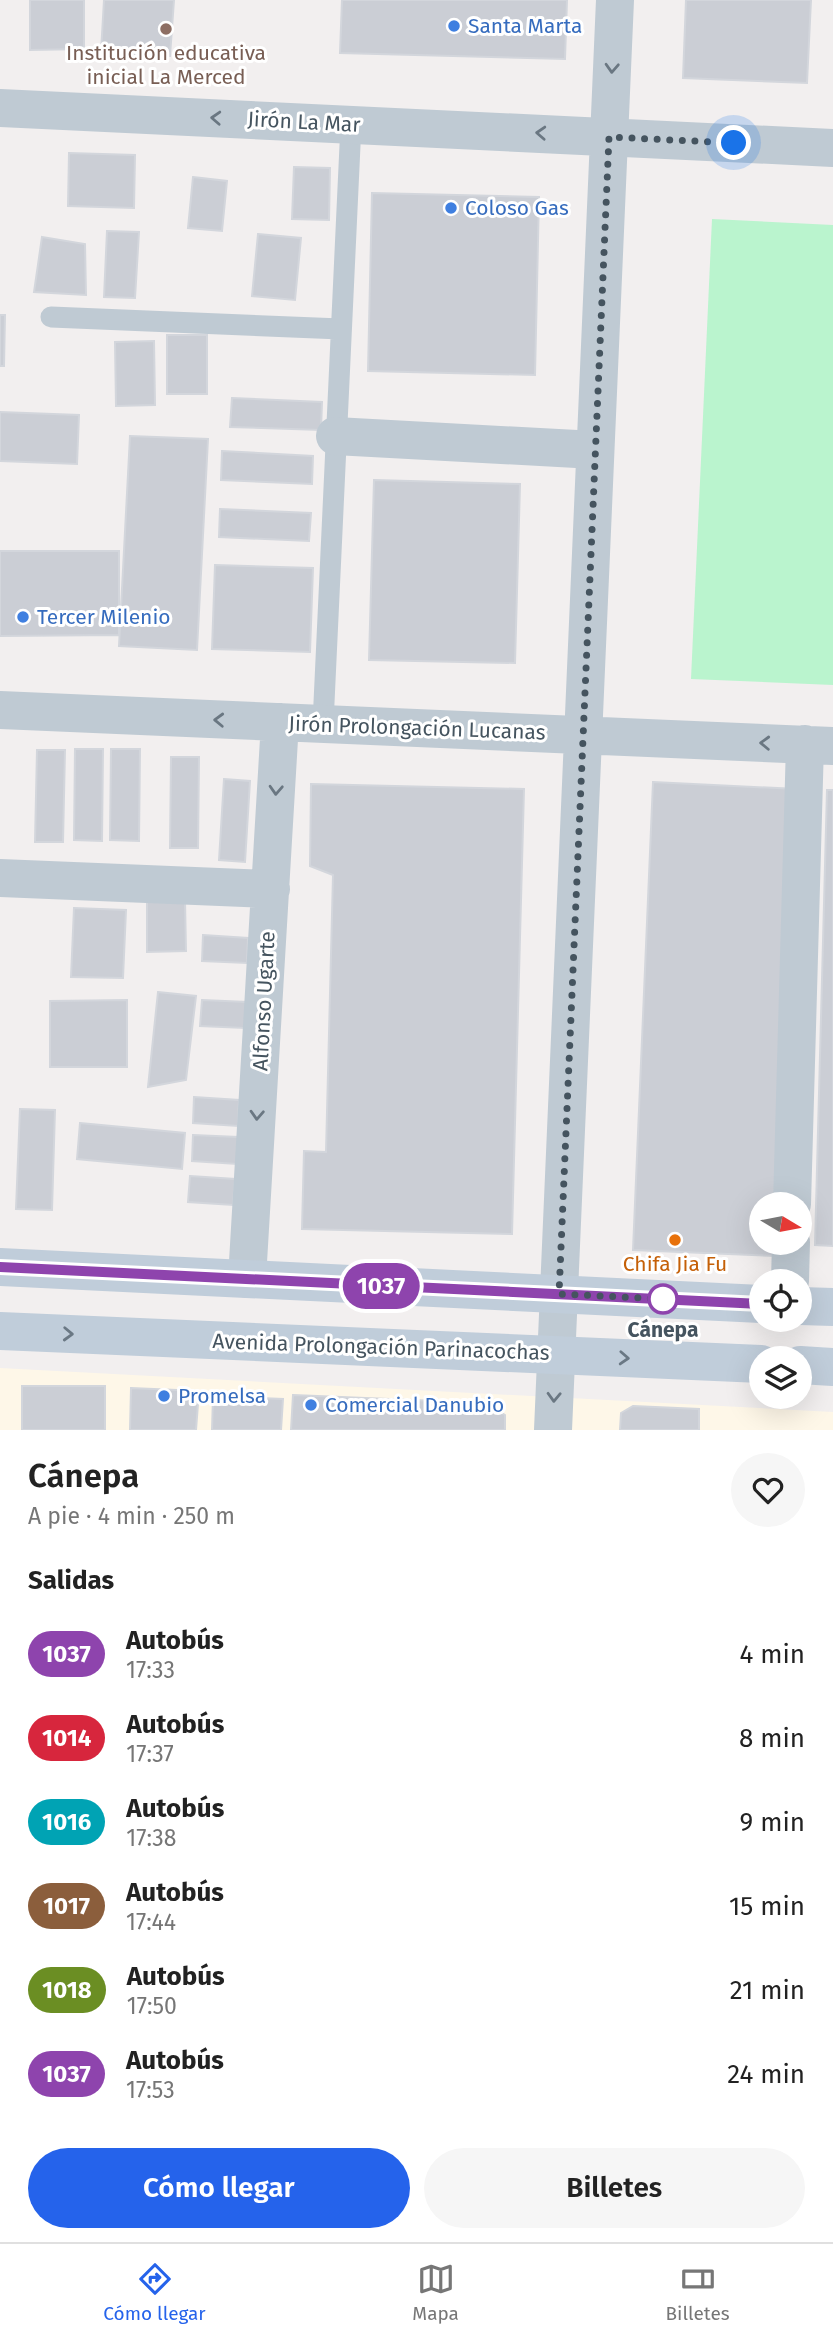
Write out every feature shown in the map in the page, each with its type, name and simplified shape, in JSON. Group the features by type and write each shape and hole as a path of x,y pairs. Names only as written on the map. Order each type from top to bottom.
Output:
{"main road":[{"path":"0,1267 749,1303"},
{"path":"812,1306 833,1307"},
{"name":"Avenida Prolongación Parinacochas","path":"0,1331 749,1363"},
{"path":"812,1366 833,1367"}],"street":[{"path":"553,1430 615,0"},
{"name":"Jirón La Mar","path":"0,108 833,148"},
{"path":"335,436 595,450"},
{"name":"Jirón Prolongación Lucanas","path":"0,710 819,745"},
{"name":"Alfonso Ugarte","path":"247,1279 281,722"},
{"path":"793,1192 819,745"},
{"path":"0,878 271,889"}],"lane":[{"path":"323,724 351,124"},
{"path":"51,317 341,329"}],"shaded area":[{"path":"0,1368 833,1412 833,1430 0,1430"}],"green space":[{"path":"712,219 833,225 833,685 691,679"}],"building":[{"path":"30,0 84,0 84,49 30,50"},
{"path":"104,0 174,0 170,56 101,52"},
{"name":"Santa Marta","path":"342,0 567,0 565,59 340,53"},
{"path":"686,0 811,0 807,83 683,78"},
{"path":"69,153 135,155 134,208 68,206"},
{"path":"294,167 330,168 329,220 292,219"},
{"path":"193,177 227,181 222,231 188,228"},
{"path":"372,193 539,197 535,375 368,371"},
{"path":"107,231 139,232 135,298 104,297"},
{"path":"258,234 301,238 295,300 252,296"},
{"path":"42,237 85,244 86,295 34,292"},
{"path":"0,315 5,315 4,366 0,366"},
{"path":"167,335 207,335 207,394 167,394"},
{"path":"154,341 155,405 116,406 115,342"},
{"path":"232,398 322,402 321,430 230,427"},
{"path":"0,412 79,415 77,464 0,461"},
{"path":"130,436 208,439 197,650 119,646"},
{"path":"222,451 313,456 312,484 221,480"},
{"path":"374,480 520,484 515,663 369,660"},
{"path":"220,509 311,513 309,541 219,537"},
{"path":"0,551 119,551 119,635 0,636"},
{"path":"215,565 313,568 310,652 212,649"},
{"path":"75,749 103,749 102,841 74,840"},
{"path":"111,749 140,749 139,841 110,840"},
{"path":"37,750 65,750 63,842 35,842"},
{"path":"171,757 199,757 198,848 170,848"},
{"path":"224,779 250,781 245,862 219,860"},
{"path":"653,782 797,789 780,1192 749,1192 749,1255 633,1250"},
{"path":"311,784 524,789 512,1234 302,1229 304,1151 326,1152 333,875 310,866"},
{"path":"827,790 833,790 833,1246 815,1245"},
{"path":"185,900 186,951 147,952 147,901"},
{"path":"74,908 126,910 123,978 71,977"},
{"path":"203,935 248,938 247,963 202,961"},
{"path":"158,992 196,996 186,1080 148,1087"},
{"path":"127,1000 127,1067 50,1067 50,1001"},
{"path":"202,1000 247,1002 245,1028 200,1026"},
{"path":"194,1097 239,1100 238,1126 193,1123"},
{"path":"20,1109 55,1110 52,1210 16,1209"},
{"path":"80,1123 185,1133 182,1169 77,1159"},
{"path":"193,1135 238,1137 237,1164 192,1161"},
{"path":"190,1176 235,1179 233,1205 188,1202"},
{"path":"22,1386 105,1386 105,1430 22,1430"},
{"path":"131,1388 199,1391 196,1430 130,1430"},
{"path":"293,1395 486,1403 505,1415 505,1430 291,1430"},
{"path":"213,1396 283,1399 281,1430 212,1430"},
{"path":"633,1406 699,1409 699,1430 620,1430 621,1413"}],"bus line":[{"name":"1037","path":"0,1267 749,1303"}],"place":[{"name":"Santa Marta","path":"454,26"},
{"name":"Institución educativa inicial La Merced","path":"166,29"},
{"name":"Coloso Gas","path":"451,208"},
{"name":"Tercer Milenio","path":"23,617"},
{"name":"Chifa Jia Fu","path":"675,1240"},
{"name":"Cánepa","path":"663,1299"},
{"name":"Promelsa","path":"164,1396"},
{"name":"Comercial Danubio","path":"311,1405"}],"route":[{"path":"663,1299 559,1294 609,137 734,143"}]}
